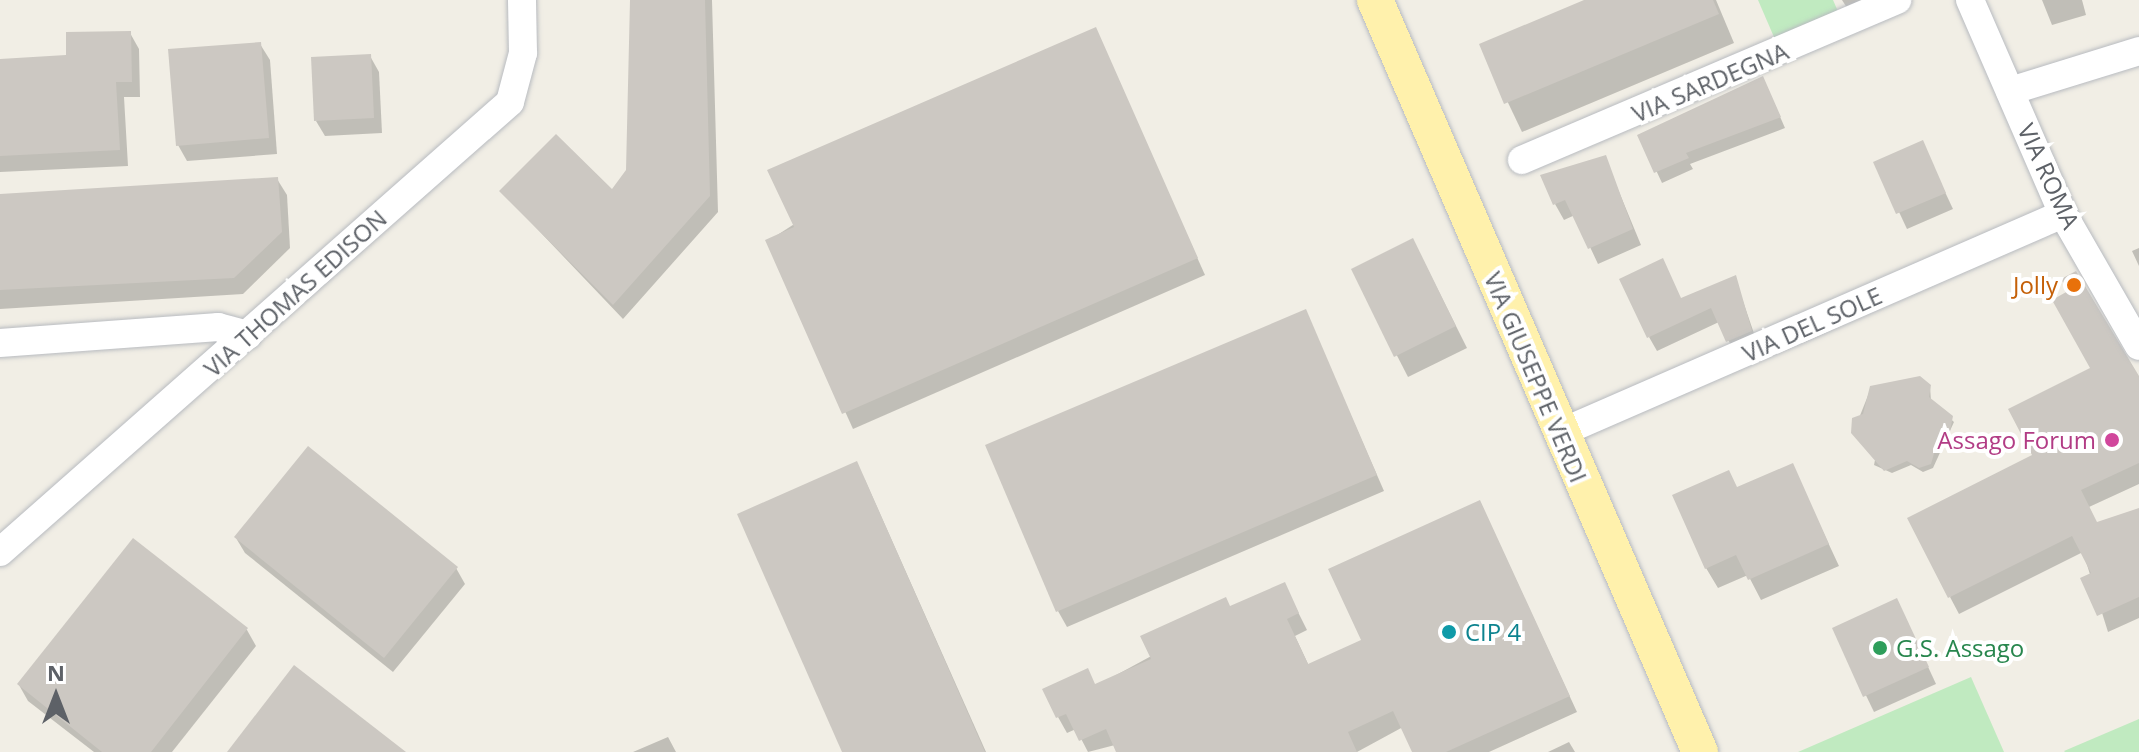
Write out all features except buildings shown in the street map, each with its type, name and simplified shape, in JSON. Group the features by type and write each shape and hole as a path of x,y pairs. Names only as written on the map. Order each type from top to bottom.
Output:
{"main road":[{"name":"VIA GIUSEPPE VERDI","path":"1375,0 1700,752"}],"street":[{"name":"VIA THOMAS EDISON","path":"0,552 510,102 523,53 522,0"},
{"name":"VIA SARDEGNA","path":"1522,160 1897,0"},
{"name":"VIA ROMA","path":"1970,0 2063,214 2139,346"},
{"path":"2010,91 2139,51"},
{"name":"VIA DEL SOLE","path":"1560,433 2063,214"},
{"path":"0,343 218,327 248,335"}],"green space":[{"path":"1758,0 1833,0 1840,16 1777,44"},
{"path":"1971,677 2004,752 1798,752"},
{"path":"2139,719 2139,752 2064,751"}],"place":[{"name":"Jolly","path":"2074,285"},
{"name":"Assago Forum","path":"2112,440"},
{"name":"CIP 4","path":"1449,632"},
{"name":"G.S. Assago","path":"1880,648"}]}
